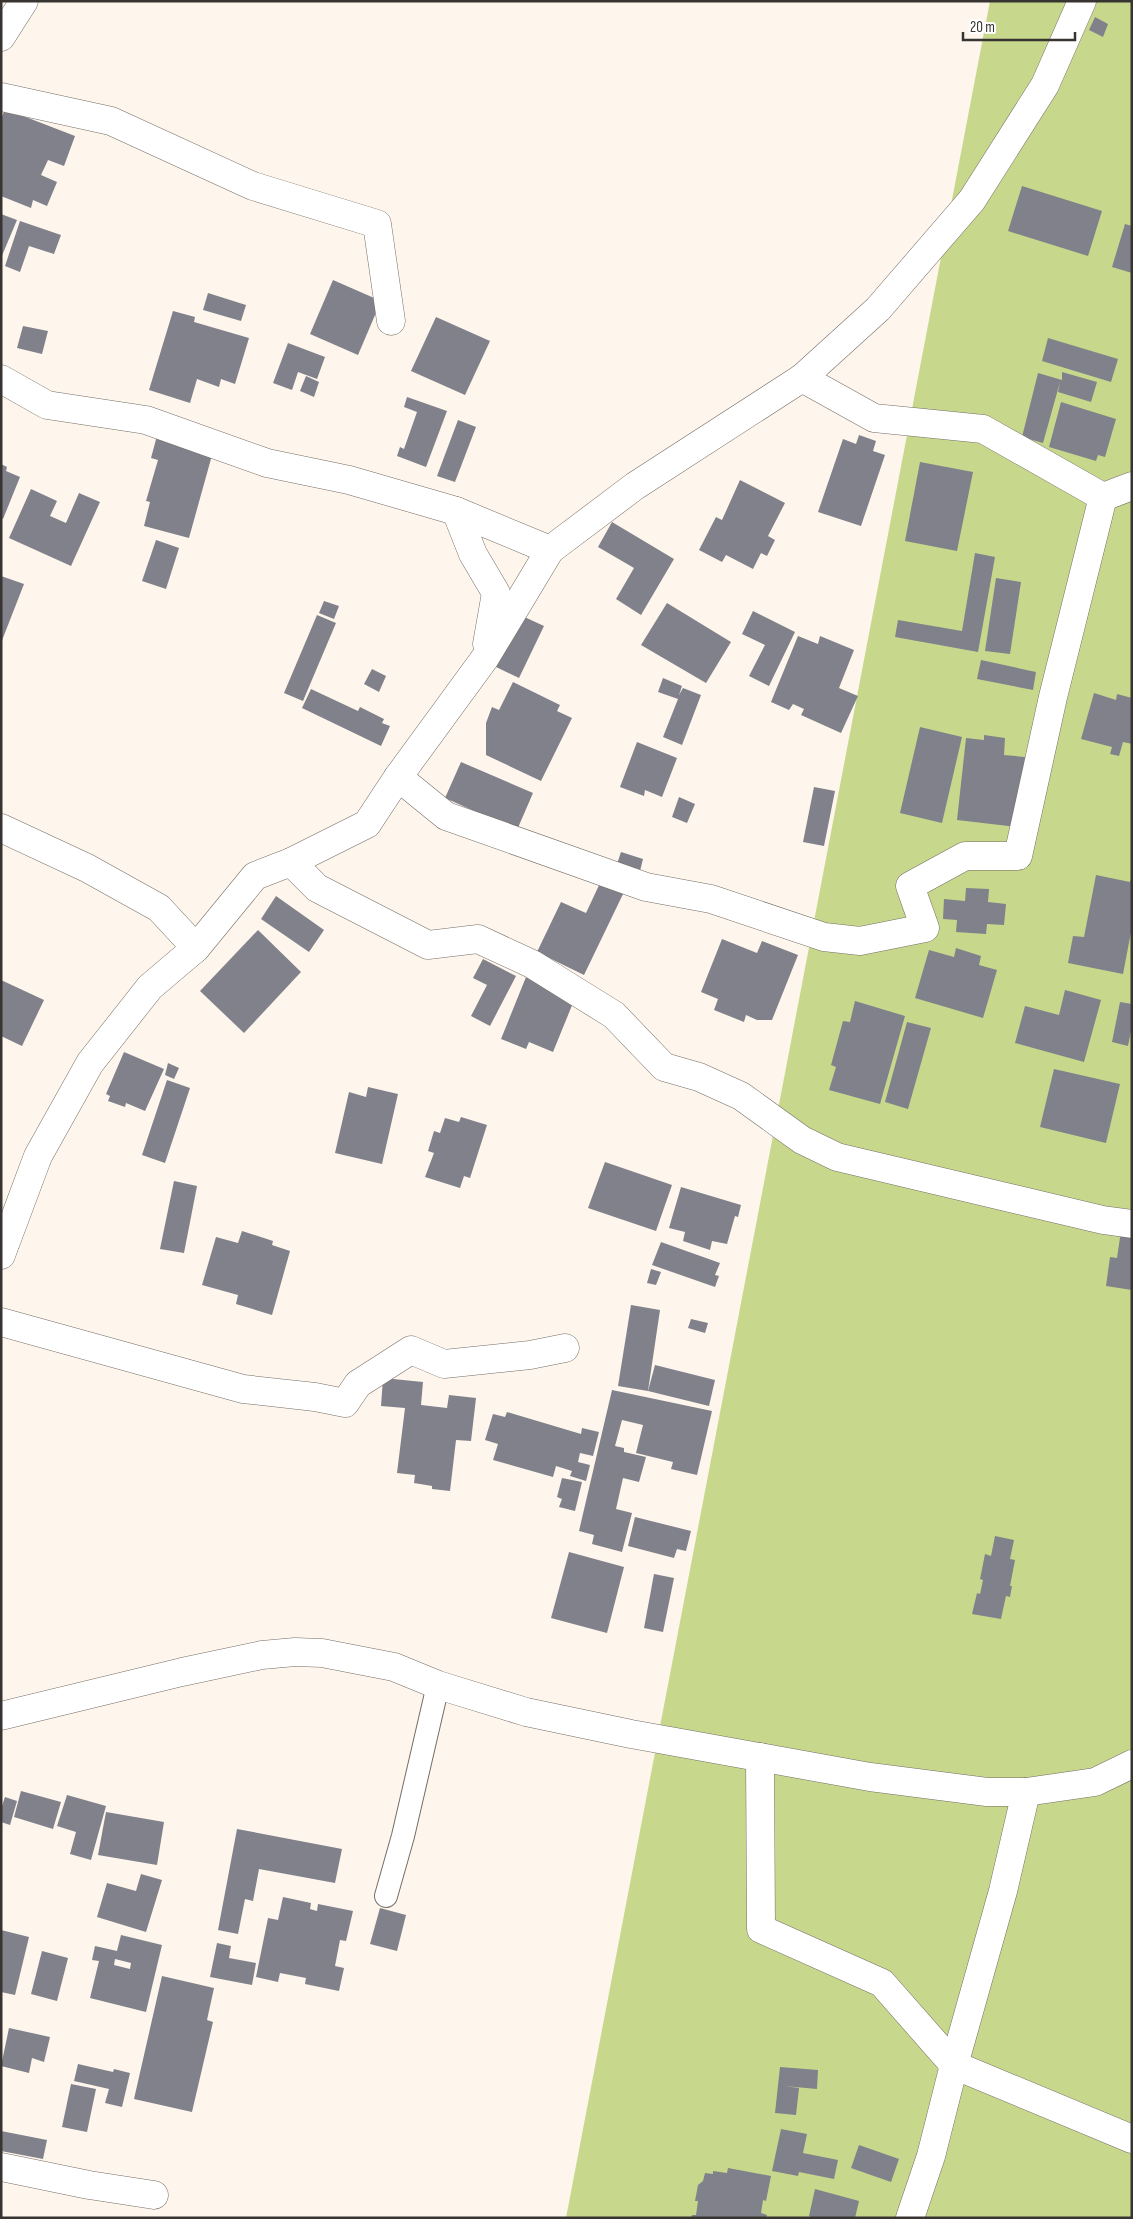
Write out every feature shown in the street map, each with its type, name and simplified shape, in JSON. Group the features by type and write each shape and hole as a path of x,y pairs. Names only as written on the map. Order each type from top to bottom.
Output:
{"street":[{"path":"1,37 24,1"},
{"path":"1,1255 38,1156 90,1063 150,987 196,948 255,876 291,862 367,824 398,777 485,658 550,550 635,486 802,378 878,309 972,200 1045,85 1082,1"},
{"path":"1,97 111,120 253,186 377,224 391,321"},
{"path":"802,378 874,418 983,429 1103,497"},
{"path":"1,380 47,405 146,420 267,464 349,480 456,511 550,550"},
{"path":"1103,497 1132,486"},
{"path":"398,777 446,816 646,887 711,899 824,937 860,940 925,928 910,886 966,856 1018,856 1053,697 1103,497"},
{"path":"456,511 473,554 496,593 485,658"},
{"path":"1,828 87,868 159,908 196,948"},
{"path":"291,862 317,888 428,945 478,939 532,964 614,1015 664,1067 699,1077 741,1096 802,1140 837,1157 1103,1220 1132,1224"},
{"path":"1,1322 243,1389 345,1402 358,1384 411,1350 444,1364 530,1356 565,1348"},
{"path":"1,1716 182,1672 262,1655 295,1652 322,1653 394,1667 438,1684 526,1712 631,1734 870,1777 987,1792 1026,1792 1095,1782 1132,1764"},
{"path":"760,1757 761,1929 882,1983 954,2065 1132,2139"},
{"path":"910,2218 930,2156 1003,1891 1026,1792"},
{"path":"1,2167 89,2185 154,2195"}],"lane":[{"path":"386,1896 403,1836 438,1684"}],"green space":[{"path":"990,1 1132,1 1132,2218 566,2218"}],"building":[{"path":"1095,17 1108,24 1103,37 1089,30"},
{"path":"5,109 75,136 64,166 48,160 41,175 57,182 47,206 33,200 31,208 1,196 1,119"},
{"path":"1022,186 1102,211 1088,256 1008,231"},
{"path":"1,214 17,220 1,258"},
{"path":"20,221 61,235 54,254 29,246 20,272 5,266"},
{"path":"1125,224 1132,226 1132,273 1112,267"},
{"path":"333,280 381,301 358,355 310,334"},
{"path":"208,293 246,305 241,321 203,310"},
{"path":"173,311 195,317 194,322 249,338 235,384 221,379 219,387 197,379 190,403 149,390"},
{"path":"436,317 490,341 465,395 411,371"},
{"path":"23,326 48,331 42,354 17,348"},
{"path":"1048,338 1118,359 1111,382 1042,361"},
{"path":"288,343 325,357 317,379 298,372 292,390 273,383"},
{"path":"1062,372 1097,382 1091,402 1058,392 1060,382 1043,443 1022,437 1038,373 1062,380"},
{"path":"306,376 319,382 314,397 300,391"},
{"path":"407,397 447,411 426,467 397,456 400,447 404,449 417,412 404,407"},
{"path":"1061,402 1116,419 1105,457 1098,455 1096,461 1049,447"},
{"path":"458,420 476,427 455,482 437,476"},
{"path":"158,432 214,448 189,538 144,526 150,502 146,501 158,460 151,458"},
{"path":"859,435 876,441 873,451 885,455 861,526 818,512 843,439 856,444"},
{"path":"920,462 973,472 957,551 905,541"},
{"path":"1,464 7,467 6,471 20,477 3,519 1,518"},
{"path":"740,480 785,503 768,536 775,540 767,556 761,553 753,569 726,555 722,562 699,550 716,517 722,520"},
{"path":"31,489 57,501 50,516 66,523 79,493 100,502 71,566 9,538"},
{"path":"612,522 674,559 641,615 616,599 634,568 598,547"},
{"path":"156,540 179,548 166,589 142,581"},
{"path":"975,553 995,557 978,652 895,637 898,620 962,631"},
{"path":"1,576 24,584 1,643"},
{"path":"996,578 1021,582 1010,654 985,651"},
{"path":"324,601 339,606 334,619 319,613"},
{"path":"667,603 731,642 706,683 641,645"},
{"path":"753,611 795,632 769,686 749,676 765,645 742,634"},
{"path":"518,614 544,626 519,678 494,666"},
{"path":"317,615 336,623 303,701 284,693"},
{"path":"798,636 818,644 820,636 854,650 839,688 858,696 841,733 801,715 804,709 793,704 789,710 771,702"},
{"path":"981,660 1036,672 1033,690 977,679"},
{"path":"372,669 386,676 379,692 364,684"},
{"path":"663,678 682,686 679,695 683,688 701,695 682,745 663,737 678,699 658,692"},
{"path":"513,682 560,705 557,711 572,718 541,781 486,755 486,723 492,707 499,710"},
{"path":"311,689 358,711 360,707 384,719 382,723 390,726 381,746 302,708"},
{"path":"1094,693 1116,700 1117,694 1132,698 1132,744 1123,742 1119,756 1110,754 1112,747 1081,739"},
{"path":"920,727 962,737 942,823 900,813"},
{"path":"984,735 1005,738 1004,755 1025,757 1017,827 957,820 966,738 984,740"},
{"path":"637,742 677,758 662,797 645,790 644,796 620,787"},
{"path":"461,762 533,793 517,830 445,798"},
{"path":"814,787 835,791 824,846 803,842"},
{"path":"679,797 695,804 687,823 672,817"},
{"path":"621,852 643,859 640,871 617,864"},
{"path":"1096,875 1130,882 1132,875 1132,927 1123,974 1068,963 1073,936 1084,937"},
{"path":"601,881 624,892 584,975 537,952 561,902 586,913"},
{"path":"966,888 989,889 988,902 1006,904 1004,925 987,924 986,934 956,932 957,920 943,919 944,899 965,901"},
{"path":"276,896 324,930 309,952 261,919"},
{"path":"258,930 301,972 244,1033 200,991"},
{"path":"722,939 757,953 762,941 798,955 772,1020 757,1020 746,1015 744,1022 714,1010 718,999 701,992"},
{"path":"956,948 981,956 979,965 997,970 983,1018 915,998 929,950 954,957"},
{"path":"483,959 516,976 490,1026 471,1016 487,985 473,978"},
{"path":"526,977 575,998 553,1052 529,1042 526,1049 501,1039"},
{"path":"1,980 44,1000 22,1046 1,1036"},
{"path":"1065,990 1101,1000 1084,1062 1015,1043 1025,1006 1059,1015"},
{"path":"855,1001 905,1016 880,1104 829,1090 836,1067 831,1065 843,1021 850,1022"},
{"path":"1120,1002 1132,1004 1132,1026 1128,1046 1112,1042"},
{"path":"907,1022 931,1028 908,1109 885,1102"},
{"path":"124,1052 164,1069 145,1111 126,1103 125,1107 108,1101 110,1096 106,1094"},
{"path":"168,1063 179,1068 174,1079 165,1075"},
{"path":"1054,1069 1120,1084 1106,1143 1040,1127"},
{"path":"167,1080 190,1088 165,1163 142,1155"},
{"path":"368,1087 398,1094 382,1164 335,1153 349,1092 366,1097"},
{"path":"461,1117 487,1125 470,1178 464,1176 460,1188 425,1177 434,1153 428,1151 434,1131 440,1133 445,1118 459,1122"},
{"path":"605,1162 672,1185 656,1231 588,1208"},
{"path":"174,1181 197,1186 184,1253 160,1249"},
{"path":"681,1187 741,1205 738,1217 735,1216 727,1244 712,1241 710,1250 683,1241 685,1232 669,1228"},
{"path":"1122,1224 1132,1226 1132,1290 1106,1286 1110,1257 1117,1258"},
{"path":"242,1231 273,1241 272,1245 290,1251 272,1315 236,1304 238,1295 202,1285 216,1237 238,1243"},
{"path":"661,1242 720,1263 715,1275 719,1276 715,1287 652,1265"},
{"path":"651,1269 661,1272 656,1285 647,1283"},
{"path":"631,1305 660,1310 648,1391 618,1386"},
{"path":"691,1319 708,1323 705,1333 688,1328"},
{"path":"655,1365 715,1380 709,1406 648,1391"},
{"path":"383,1378 423,1382 421,1405 447,1408 449,1395 476,1398 471,1441 456,1440 450,1491 432,1489 432,1486 414,1483 415,1475 397,1473 405,1408 381,1406"},
{"path":"612,1390 712,1411 697,1475 671,1469 673,1462 636,1453 643,1425 622,1420 615,1446 624,1448 624,1452 646,1457 639,1482 623,1478 616,1509 632,1513 622,1552 592,1544 594,1535 579,1531"},
{"path":"507,1412 581,1434 582,1428 599,1432 593,1456 580,1453 578,1462 590,1465 586,1481 570,1476 572,1471 556,1466 553,1477 493,1460 498,1444 485,1440 493,1414 505,1417"},
{"path":"562,1478 582,1482 575,1511 559,1507 562,1499 557,1497"},
{"path":"635,1517 691,1531 686,1551 677,1549 674,1558 628,1546"},
{"path":"995,1536 1014,1540 1010,1559 1015,1560 1010,1586 1012,1586 1010,1597 1006,1596 1001,1619 972,1614 977,1593 980,1594 983,1580 980,1579 985,1554 991,1556"},
{"path":"569,1552 624,1567 607,1633 551,1618"},
{"path":"654,1574 674,1578 663,1632 644,1628"},
{"path":"21,1791 61,1802 53,1829 14,1817"},
{"path":"67,1795 106,1806 91,1860 70,1854 76,1832 57,1826"},
{"path":"5,1797 17,1801 10,1825 1,1822 1,1809"},
{"path":"106,1812 164,1822 157,1865 98,1855"},
{"path":"237,1829 342,1849 335,1883 259,1869 253,1901 245,1899 238,1934 218,1930"},
{"path":"141,1874 162,1880 146,1932 97,1917 107,1883 136,1891"},
{"path":"283,1897 311,1903 310,1909 317,1911 318,1904 353,1911 346,1941 340,1940 335,1966 344,1968 339,1991 305,1984 306,1978 280,1973 278,1982 256,1977 268,1918 278,1920"},
{"path":"380,1908 406,1915 397,1951 370,1944"},
{"path":"1,1930 29,1937 15,1995 1,1992"},
{"path":"121,1935 162,1945 146,2012 90,1998 99,1961 92,1960 95,1946 117,1951","holes":["115,1959 131,1963 130,1969 114,1965"]},
{"path":"217,1943 231,1946 229,1958 256,1963 252,1985 210,1977"},
{"path":"42,1951 68,1958 57,2001 31,1994"},
{"path":"162,1976 214,1988 207,2020 213,2022 192,2112 134,2099"},
{"path":"9,2028 50,2037 44,2062 32,2058 29,2073 1,2066"},
{"path":"78,2064 113,2072 114,2069 130,2073 122,2107 105,2103 109,2089 74,2081"},
{"path":"780,2067 818,2070 817,2089 784,2086 799,2088 796,2115 775,2113"},
{"path":"71,2084 96,2089 87,2132 62,2127"},
{"path":"781,2129 807,2134 803,2153 838,2160 834,2179 799,2172 798,2176 772,2171"},
{"path":"1,2131 47,2140 43,2159 1,2151"},
{"path":"859,2145 899,2159 891,2182 851,2168"},
{"path":"728,2168 771,2176 766,2201 763,2200 761,2213 767,2215 766,2218 691,2218 692,2215 696,2215 698,2201 695,2201 698,2185 703,2181 705,2173 713,2174 713,2171 727,2173"},
{"path":"815,2189 859,2201 855,2218 813,2218 809,2216"}]}
